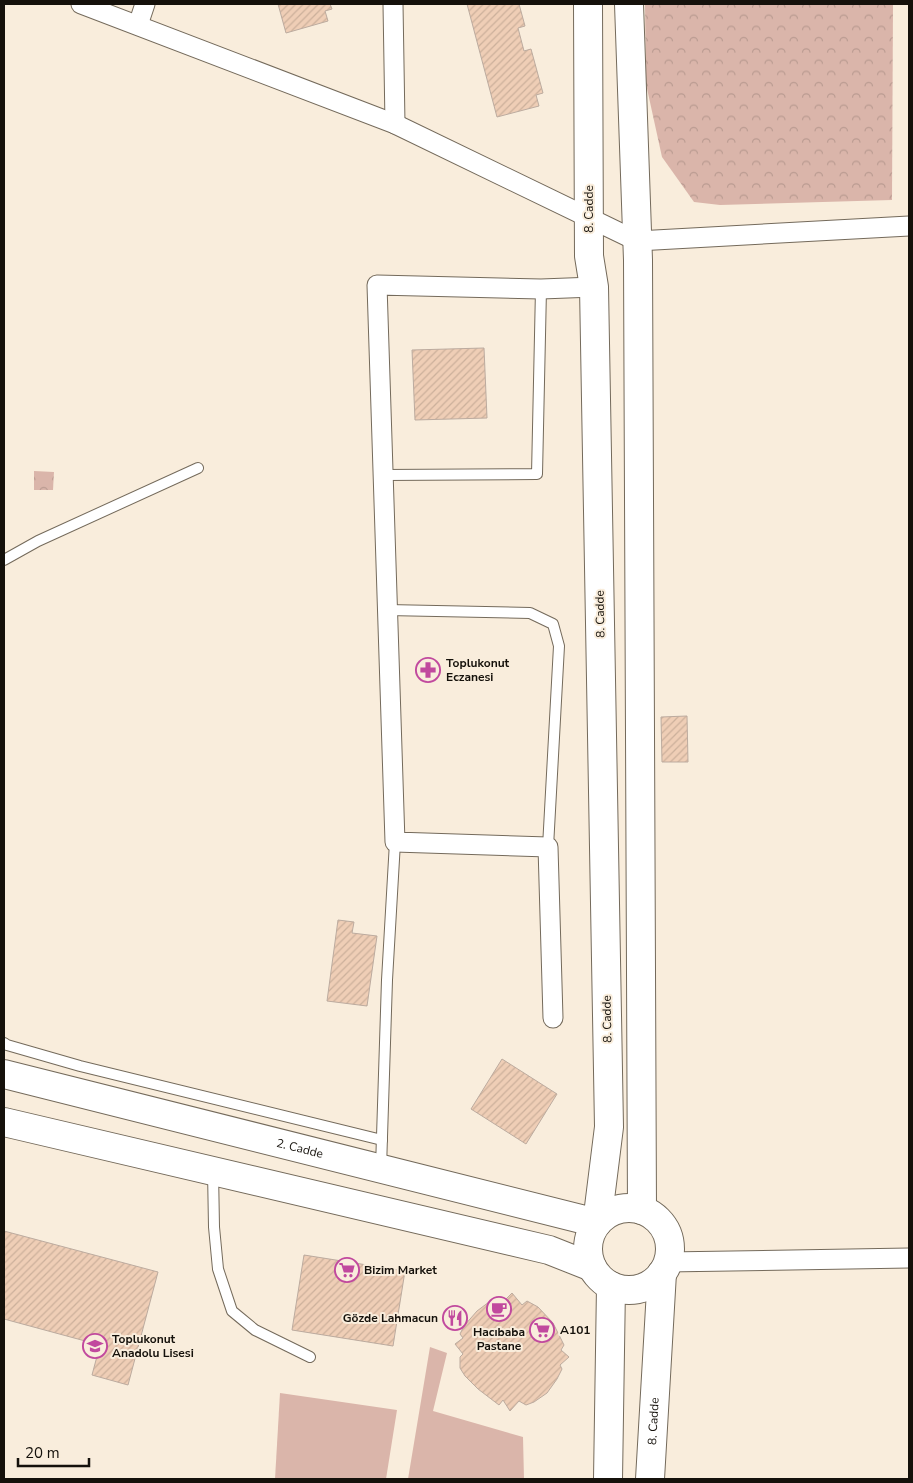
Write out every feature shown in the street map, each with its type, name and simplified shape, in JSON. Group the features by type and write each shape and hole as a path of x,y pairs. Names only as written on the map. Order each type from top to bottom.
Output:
{"street":[{"path":"81,4 395,124 637,241 909,226"},
{"path":"138,25 144,4"},
{"path":"393,4 395,124"},
{"name":"8. Cadde","path":"588,4 589,256 594,287 609,1127 597,1223"},
{"path":"629,4 637,241 642,1210"},
{"path":"553,1018 548,847 395,842 377,285 541,289 594,287"},
{"name":"2. Cadde","path":"4,1074 597,1223"},
{"path":"4,1122 550,1250 601,1276 622,1289 644,1287 654,1281 665,1268 670,1247 666,1231 656,1218 642,1210 630,1208 617,1210 606,1215 597,1223 591,1233 588,1245 589,1256 601,1276 608,1479"},
{"path":"665,1268 909,1258"},
{"name":"8. Cadde","path":"650,1479 665,1268"}],"lane":[{"path":"384,475 537,474 541,289"},
{"path":"4,560 38,542 198,468"},
{"path":"387,610 530,613 553,624 559,646 548,847"},
{"path":"381,1169 387,980 395,842"},
{"path":"4,1043 80,1066 382,1140"},
{"path":"213,1170 214,1227 218,1269 232,1311 255,1330 310,1357"}],"green space":[{"path":"645,4 893,4 892,200 720,205 694,202 662,157 646,84"},
{"path":"34,471 54,472 53,490 34,490"},
{"path":"430,1347 447,1353 433,1411 523,1437 524,1479 408,1479"},
{"path":"280,1393 397,1410 386,1479 275,1479"}],"building":[{"path":"278,4 330,4 332,9 325,11 328,21 286,33"},
{"path":"467,4 519,4 525,26 518,28 524,51 531,49 543,93 536,95 539,106 497,117"},
{"path":"484,348 487,418 415,420 412,350"},
{"path":"687,716 688,762 662,762 661,717"},
{"path":"338,920 354,922 352,933 377,936 367,1006 327,1001"},
{"path":"502,1059 557,1094 526,1144 471,1109"},
{"path":"4,1231 158,1272 128,1385 92,1375 100,1345 4,1319"},
{"path":"304,1255 405,1271 393,1346 292,1330"},
{"path":"512,1293 522,1305 527,1301 538,1307 553,1323 564,1345 561,1350 569,1357 560,1365 562,1369 547,1393 526,1405 519,1401 510,1411 503,1400 499,1405 465,1376 460,1368 460,1357 463,1354 455,1344 463,1338 460,1334 464,1326 477,1311 489,1302 501,1297 504,1301"}],"place":[{"name":"Toplukonut Eczanesi","path":"428,670"},
{"name":"Bizim Market","path":"347,1270"},
{"name":"Hacıbaba Pastane","path":"499,1309"},
{"name":"Gözde Lahmacun","path":"455,1318"},
{"name":"A101","path":"542,1330"},
{"name":"Toplukonut Anadolu Lisesi","path":"95,1346"}]}
